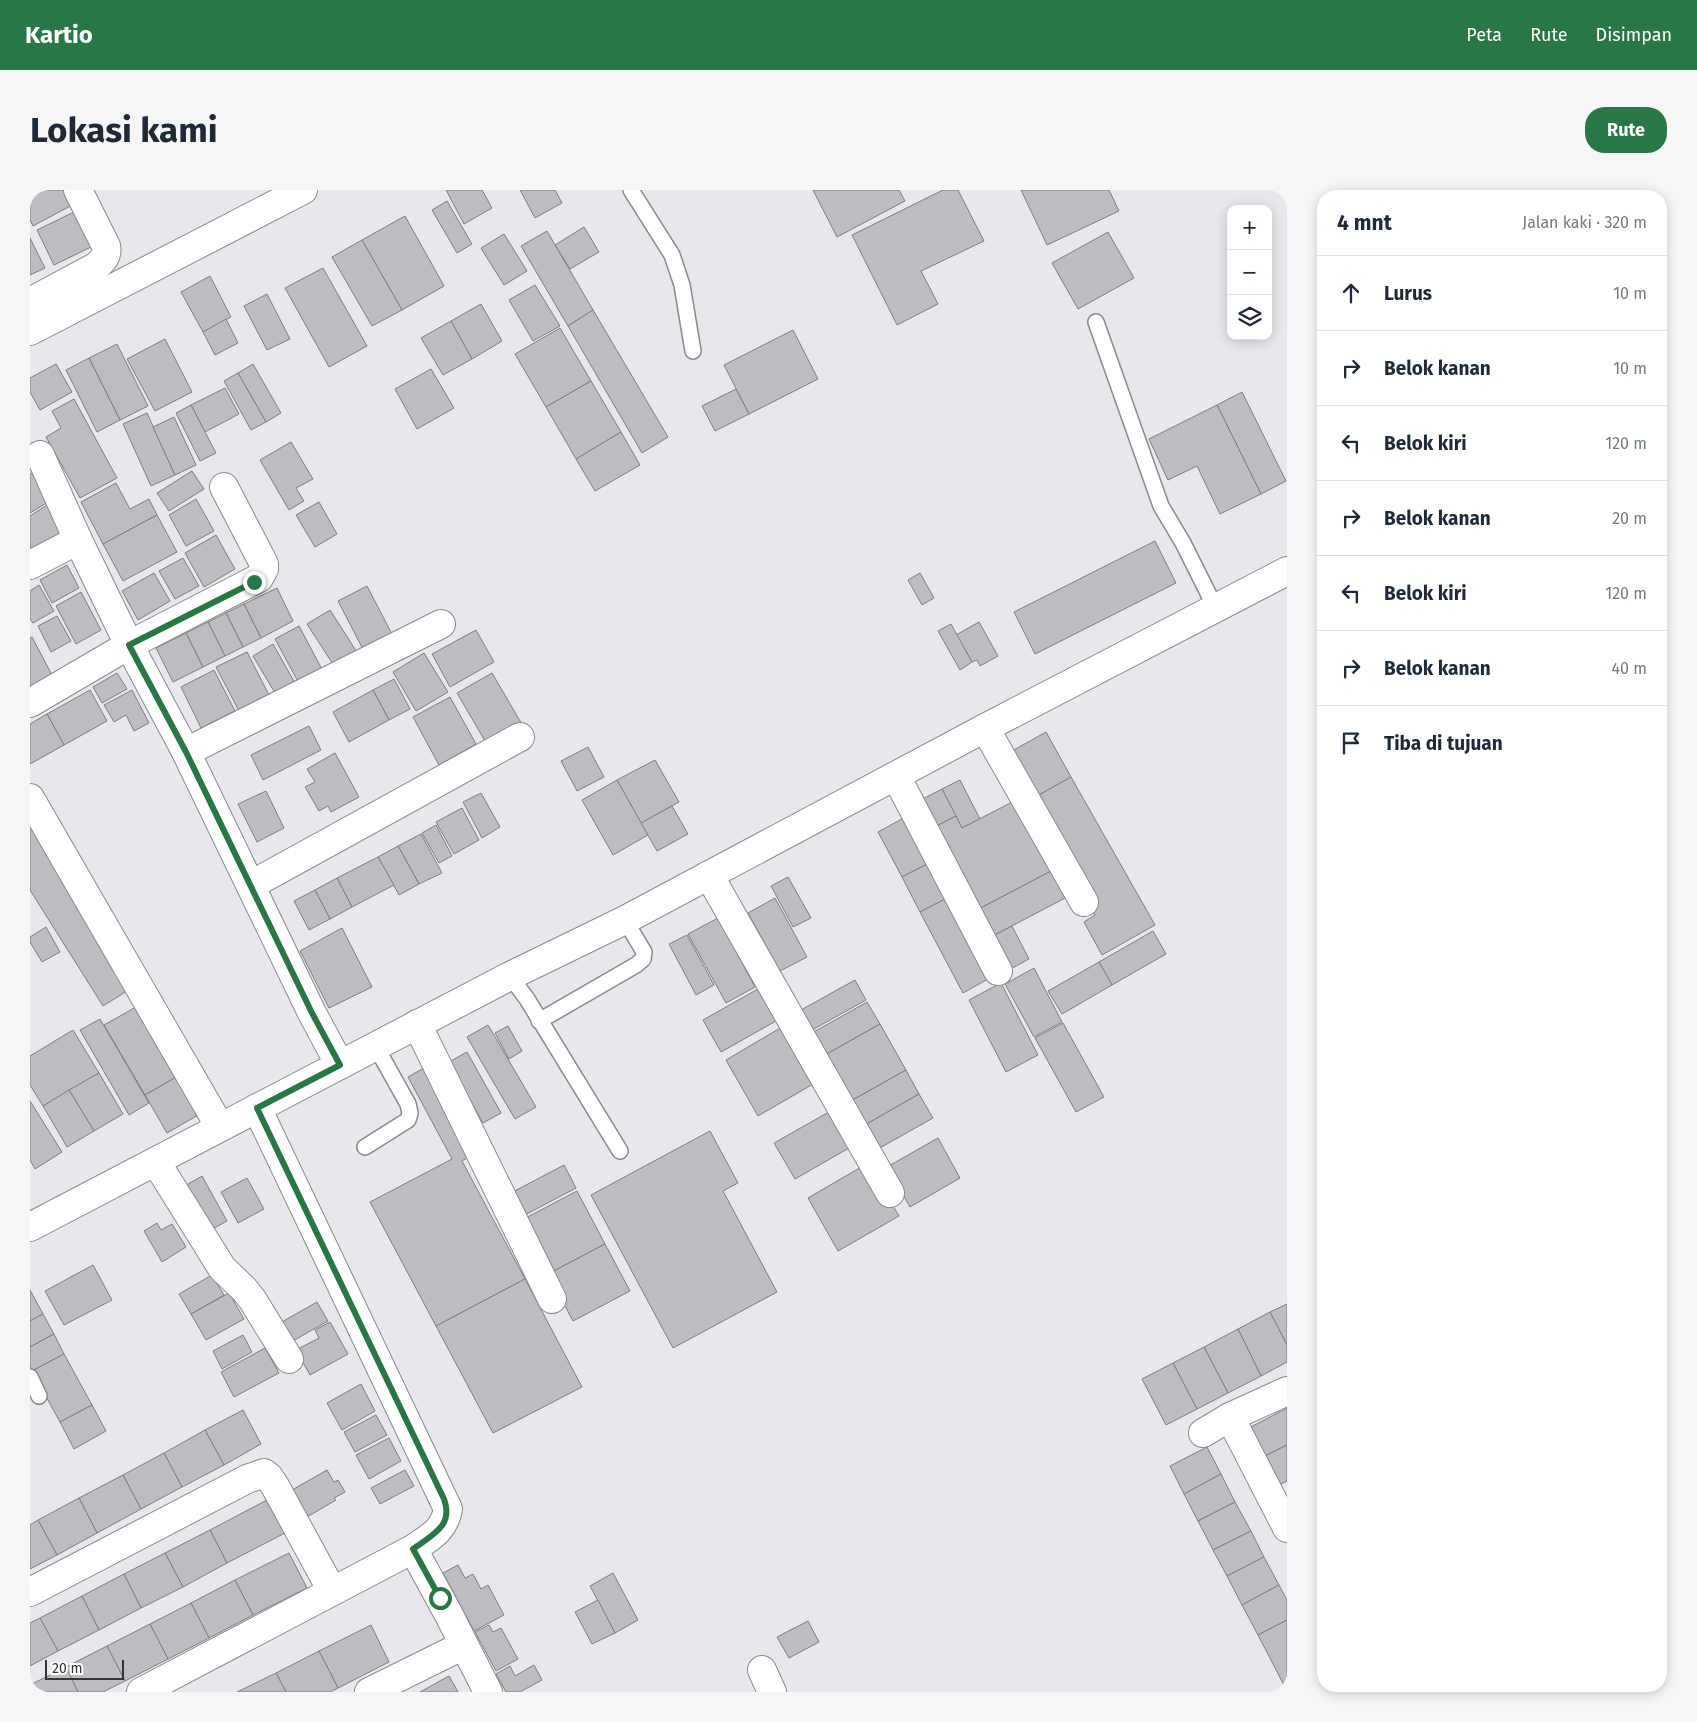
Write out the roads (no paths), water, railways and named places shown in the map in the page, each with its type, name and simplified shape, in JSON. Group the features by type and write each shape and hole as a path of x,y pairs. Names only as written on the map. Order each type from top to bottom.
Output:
{"street":[{"path":"30,302 98,266 105,258 106,246 78,190"},
{"path":"30,332 303,190"},
{"path":"40,455 78,540 129,645 186,752 312,1013 340,1065"},
{"path":"30,704 129,645 254,582 263,573 264,564 224,487"},
{"path":"30,565 78,540"},
{"path":"30,1226 510,976 624,920 985,728 1287,571"},
{"path":"186,752 441,624"},
{"path":"985,728 1084,902"},
{"path":"250,885 520,737"},
{"path":"896,776 998,971"},
{"path":"30,798 220,1127"},
{"path":"709,875 890,1193"},
{"path":"417,1024 552,1299"},
{"path":"141,1692 413,1549 439,1530 446,1520 448,1509 257,1108"},
{"path":"156,1162 222,1268 252,1299 289,1359"},
{"path":"1203,1433 1230,1417 1287,1391"},
{"path":"1230,1417 1287,1528"},
{"path":"30,1592 247,1479 264,1474 269,1477 275,1486 332,1591"},
{"path":"413,1549 488,1692"},
{"path":"369,1692 464,1645"}],"lane":[{"path":"631,190 672,255 682,285 693,351"},
{"path":"1096,322 1161,506 1183,543 1215,607"},
{"path":"539,1021 636,965 643,959 644,952 624,920"},
{"path":"510,976 527,999 620,1151"},
{"path":"365,1147 408,1120 410,1114 408,1104 375,1046"},
{"path":"30,1377 39,1396"}]}
